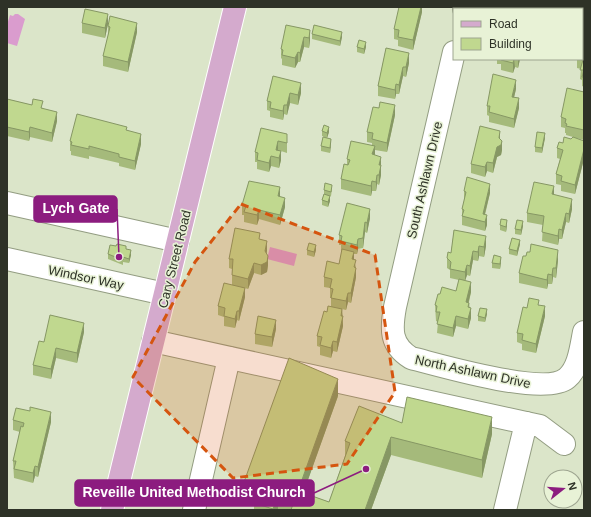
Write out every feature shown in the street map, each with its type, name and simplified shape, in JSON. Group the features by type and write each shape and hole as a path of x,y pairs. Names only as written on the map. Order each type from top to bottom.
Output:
{"main road":[{"name":"Cary Street Road","path":"112,510 235,7"}],"street":[{"name":"South Ashlawn Drive","path":"394,307 453,56"},
{"path":"7,203 178,241"},
{"name":"Windsor Way","path":"7,260 165,294"},
{"name":"North Ashlawn Drive","path":"394,307 391,326 393,336 402,353 411,358 517,382 551,385 567,378 578,358 584,332"},
{"path":"153,341 540,426 564,444"},
{"path":"194,510 229,358"},
{"path":"505,510 526,423"}],"highlighted area":[{"path":"241,204 375,255 395,392 347,464 233,478 133,377 195,262"}],"shaded area":[{"path":"18,14 25,19 17,46 7,43 7,25 10,15 13,16"},
{"path":"270,247 297,254 294,266 267,259"}],"building":[{"path":"399,7 421,7 413,40 398,37 399,30 394,29"},
{"path":"85,9 108,14 105,28 82,23"},
{"path":"110,16 137,23 128,62 103,56 110,27 108,26"},
{"path":"286,25 310,30 309,38 304,37 300,53 298,52 295,58 282,55 283,50 281,49"},
{"path":"314,25 342,32 340,41 312,34"},
{"path":"359,40 366,42 364,49 357,47"},
{"path":"386,48 409,53 406,67 403,67 399,85 396,84 395,90 378,86"},
{"path":"583,52 584,52 584,70 580,70 583,60"},
{"path":"501,60 514,60 513,63"},
{"path":"493,74 516,80 512,97 519,98 514,119 489,112 490,106 487,106"},
{"path":"273,76 301,83 298,95 290,93 287,105 284,105 283,111 270,108 271,102 267,101"},
{"path":"567,88 584,92 584,130 566,126 566,119 561,117"},
{"path":"7,99 32,105 33,99 43,101 41,108 57,112 52,133 30,127 29,132 7,127"},
{"path":"380,102 395,105 387,143 372,139 373,133 367,132 373,107 379,108"},
{"path":"77,114 127,127 126,130 141,134 135,161 119,157 119,154 89,146 89,149 71,145 72,142 70,141"},
{"path":"324,125 329,127 327,133 322,131"},
{"path":"480,126 500,131 499,138 502,141 501,145 497,147 493,163 487,162 485,167 471,164"},
{"path":"261,128 287,134 287,143 278,141 276,150 281,151 279,158 271,156 269,163 257,160 258,153 255,152"},
{"path":"537,132 545,133 542,148 535,147"},
{"path":"323,137 331,139 330,148 321,146"},
{"path":"564,137 571,139 573,137 584,141 584,149 575,185 561,181 562,176 556,174 563,150 557,148 559,142 563,143"},
{"path":"351,141 375,146 372,154 381,157 379,175 377,175 376,182 372,181 371,186 341,179 344,164 348,165 350,160 347,159"},
{"path":"467,177 490,184 483,214 487,215 485,222 462,216 464,210 462,209 466,192 464,191"},
{"path":"249,181 280,187 278,196 285,198 280,215 259,210 257,215 244,212 246,206 242,205"},
{"path":"534,182 554,186 552,194 572,199 569,214 566,213 562,230 559,229 558,236 542,232 544,216 527,213"},
{"path":"325,183 332,185 331,192 324,190"},
{"path":"324,194 330,196 328,202 322,200"},
{"path":"347,203 370,209 367,223 365,222 363,238 358,239 357,245 341,241 342,236 339,235"},
{"path":"501,219 507,220 506,227 500,225"},
{"path":"517,220 523,221 521,230 515,229"},
{"path":"235,228 260,233 259,239 267,241 265,251 268,256 267,262 261,265 254,263 248,279 232,275 233,259 229,259"},
{"path":"454,230 486,236 484,247 479,246 478,252 473,251 470,266 467,265 465,272 450,269 451,262 447,258 448,252 451,253"},
{"path":"512,238 520,240 517,251 509,249"},
{"path":"309,243 316,245 314,252 307,250"},
{"path":"117,244 126,246 126,249 131,250 129,259 123,257 123,260 108,254 110,245 116,246"},
{"path":"531,244 558,250 556,268 553,268 552,275 548,274 547,280 519,273 523,256 526,256 527,252 530,252"},
{"path":"342,249 354,252 352,259 356,260 351,293 348,293 346,301 331,298 333,289 330,288 332,279 324,277 327,261 339,264"},
{"path":"494,255 501,257 500,264 492,263"},
{"path":"459,279 471,282 466,302 469,303 468,307 471,308 468,319 456,316 453,328 437,324 440,312 436,312 437,306 435,305 438,294 440,294 442,287 456,291"},
{"path":"224,283 245,288 239,311 237,311 235,319 224,316 225,308 218,306"},
{"path":"529,298 539,300 538,305 545,306 536,344 522,340 523,334 517,333 523,307 527,308"},
{"path":"328,306 342,309 341,316 343,316 337,342 333,341 331,348 320,345 322,337 317,336 324,311 327,312"},
{"path":"480,308 487,309 485,318 478,316"},
{"path":"50,315 84,323 77,353 56,348 51,369 33,365 39,341 44,342"},
{"path":"258,316 276,320 272,337 255,334"},
{"path":"289,358 338,379 298,491 329,502 350,443 345,441 359,406 402,423 407,397 492,417 482,460 391,437 365,510 291,510 294,501 278,495 273,509 254,503 259,489 244,482"},
{"path":"30,407 51,412 38,467 35,466 33,473 14,469 16,461 13,461 21,426 23,427 24,423 13,420 16,408 30,411"}],"place":[{"name":"Lych Gate","path":"119,257"},
{"name":"Reveille United Methodist Church","path":"366,469"}]}
